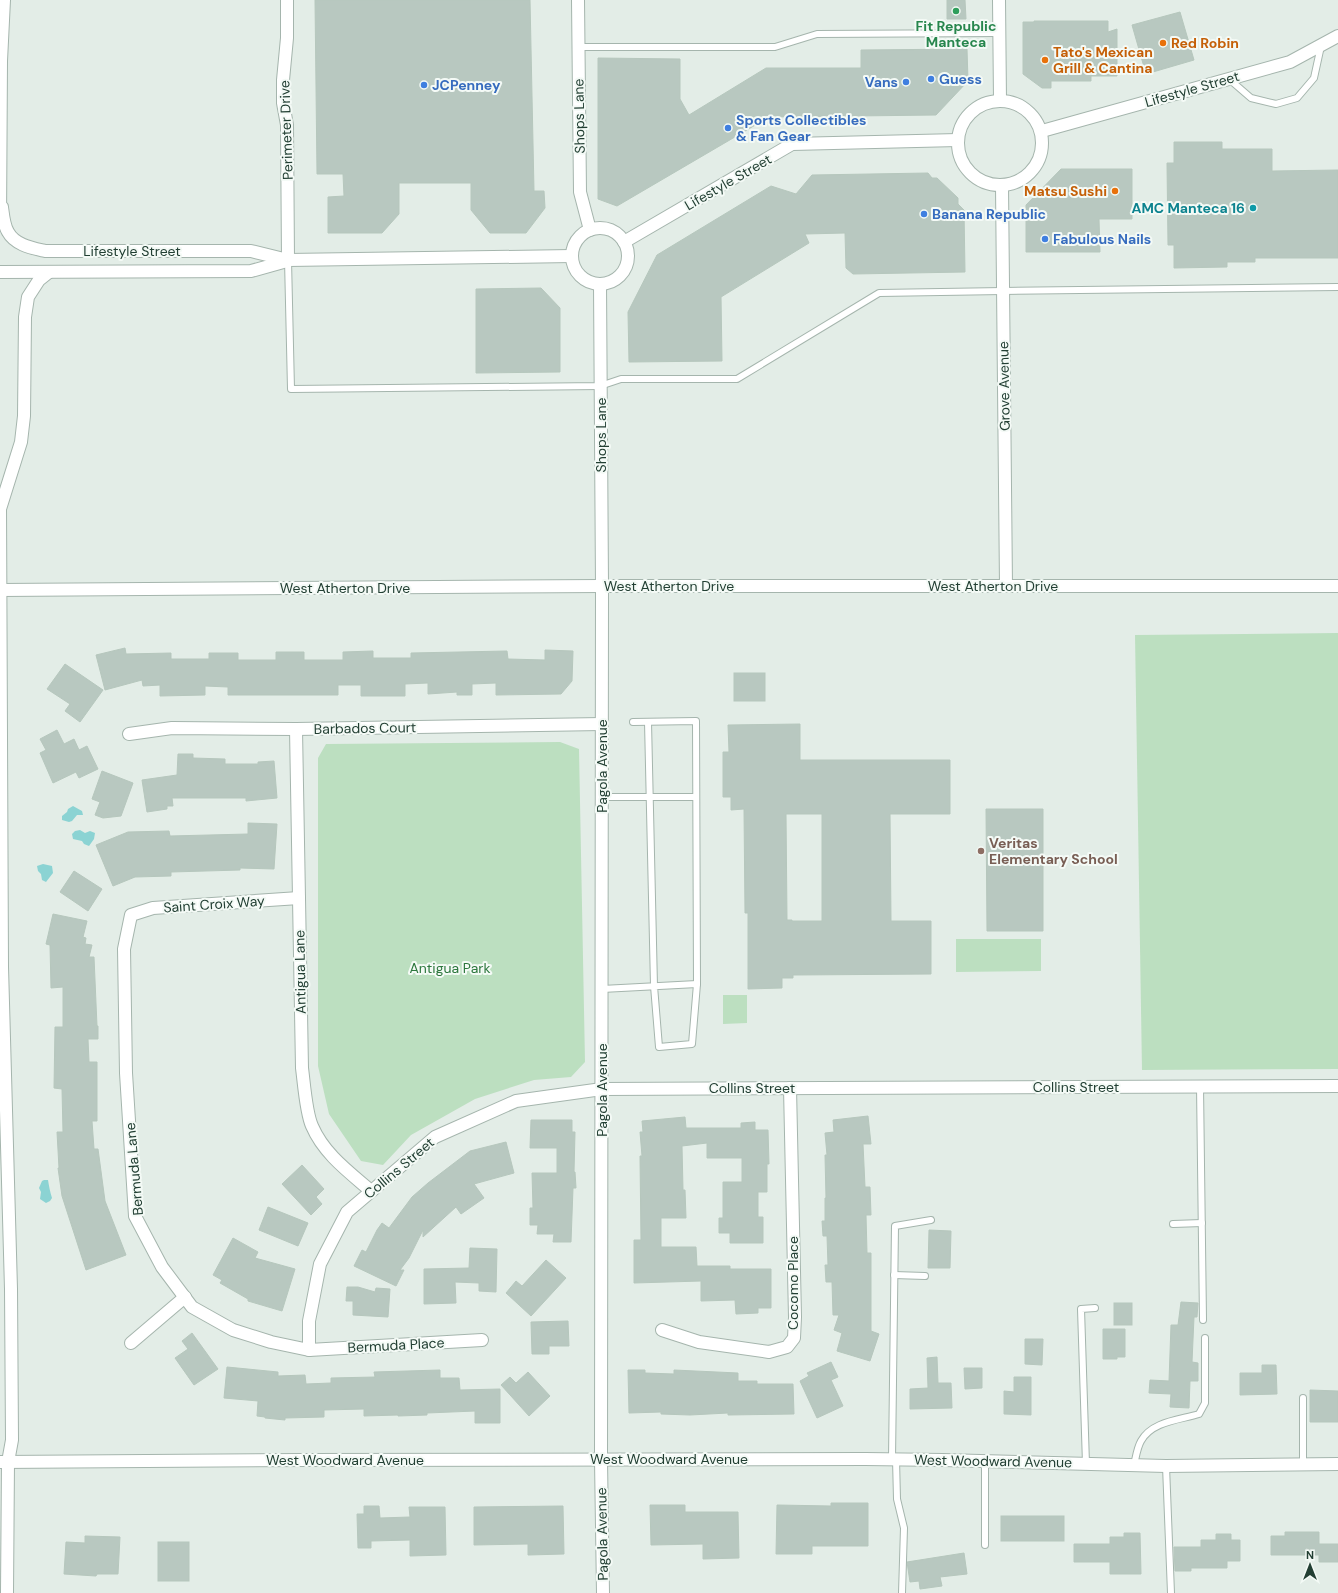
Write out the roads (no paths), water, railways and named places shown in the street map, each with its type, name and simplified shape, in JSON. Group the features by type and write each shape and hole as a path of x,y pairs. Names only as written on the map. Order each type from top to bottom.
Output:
{"street":[{"path":"0,222 1,61 4,0"},
{"name":"Perimeter Drive","path":"287,0 287,38 283,80 283,103 287,125 288,260"},
{"name":"Shops Lane","path":"578,0 580,192 590,230"},
{"path":"999,0 1000,100"},
{"name":"Lifestyle Street","path":"1042,131 1290,62 1338,36"},
{"path":"1000,100 1009,101 1023,106 1035,118 1042,131 1042,152 1037,166 1029,174 1017,182 1002,186 993,185 979,180 968,170 959,155 958,140 963,122 972,111 985,103 1000,100"},
{"name":"Lifestyle Street","path":"624,242 792,144 958,140"},
{"name":"Grove Avenue","path":"1002,186 1006,586"},
{"name":"Lifestyle Street","path":"1,206 8,232 18,242 26,246 45,251 251,251 288,260 572,256"},
{"path":"605,228 614,232 624,242 628,254 628,263 618,278 611,282 593,284 578,274 574,267 572,256 575,242 581,235 590,230 605,228"},
{"name":"Lifestyle Street","path":"0,272 251,271 288,260"},
{"path":"4,1462 12,1440 12,1296 2,967 0,509 21,442 24,416 25,317 28,297 39,280 49,272"},
{"name":"Shops Lane","path":"600,284 602,586"},
{"name":"West Atherton Drive","path":"0,590 602,586 1338,586"},
{"name":"Pagola Avenue","path":"602,586 601,1460 603,1593"},
{"name":"Barbados Court","path":"129,734 172,728 296,729 602,724"},
{"name":"Antigua Lane","path":"296,729 302,1068 311,1125 330,1155 371,1191"},
{"name":"Saint Croix Way","path":"130,915 153,908 299,898"},
{"name":"Bermuda Lane","path":"130,915 124,957 126,1073 135,1216 162,1267 192,1307 233,1330 271,1342 309,1350"},
{"name":"Collins Street","path":"309,1350 309,1321 320,1264 347,1212 435,1137 516,1101 602,1089 1338,1086"},
{"name":"Cocomo Place","path":"662,1330 699,1342 769,1352 786,1347 794,1338 795,1309 790,1088"},
{"path":"131,1343 185,1297"},
{"name":"Bermuda Place","path":"309,1350 482,1340"},
{"path":"0,1450 4,1462 4,1561 7,1593"},
{"name":"West Woodward Avenue","path":"4,1462 894,1459 1166,1466 1338,1464"}],"lane":[{"path":"579,47 775,48 816,34 999,33"},
{"path":"1229,79 1251,98 1276,104 1297,98 1314,78 1321,45"},
{"path":"288,260 291,389 600,386 621,379 737,379 879,294 1003,290 1338,287"},
{"path":"633,722 696,721 697,984 692,1044 659,1047 654,986 648,722"},
{"path":"602,797 696,797"},
{"path":"602,989 697,984"},
{"path":"1200,1086 1203,1320"},
{"path":"902,1593 904,1528 898,1499 894,1459 895,1226 931,1220"},
{"path":"1173,1224 1202,1223"},
{"path":"894,1275 925,1276"},
{"path":"1086,1464 1082,1309 1095,1308"},
{"path":"1134,1465 1141,1441 1149,1430 1165,1423 1199,1414 1205,1403 1205,1338"},
{"path":"1303,1398 1303,1464"},
{"path":"985,1461 985,1545"},
{"path":"1166,1466 1171,1593"}],"water":[{"path":"73,806 82,811 83,815 77,815 72,821 69,822 62,820 62,816"},
{"path":"80,830 85,833 90,831 95,833 94,839 89,846 84,844 82,841 73,839 72,834 75,831"},
{"path":"43,864 52,866 53,873 46,882 42,880 37,866"},
{"path":"44,1180 48,1180 52,1198 46,1203 40,1199 41,1192 39,1188"}],"place":[{"name":"Fit Republic Manteca","path":"956,11"},
{"name":"Red Robin","path":"1163,43"},
{"name":"Tato's Mexican Grill & Cantina","path":"1045,60"},
{"name":"Guess","path":"931,79"},
{"name":"Vans","path":"906,82"},
{"name":"JCPenney","path":"424,85"},
{"name":"Sports Collectibles & Fan Gear","path":"728,128"},
{"name":"Matsu Sushi","path":"1115,191"},
{"name":"AMC Manteca 16","path":"1253,208"},
{"name":"Banana Republic","path":"924,214"},
{"name":"Fabulous Nails","path":"1045,239"},
{"name":"Veritas Elementary School","path":"981,851"}],"park label":[{"name":"Antigua Park","path":"450,968"}]}
